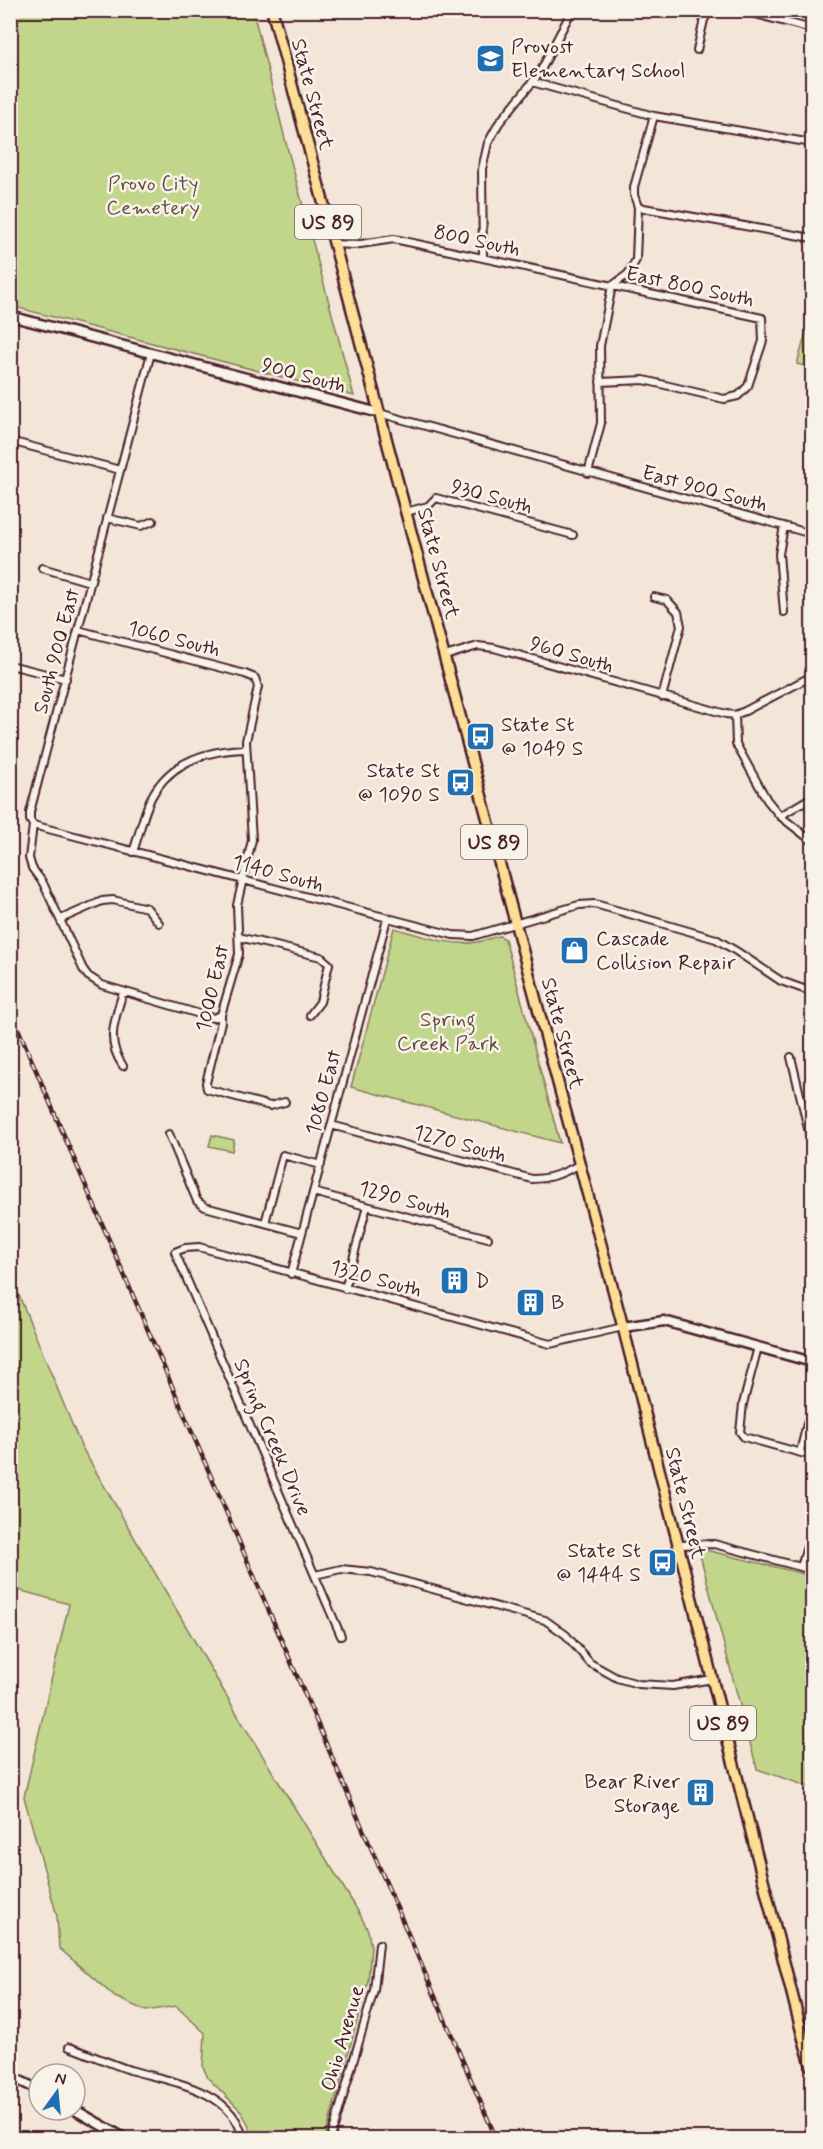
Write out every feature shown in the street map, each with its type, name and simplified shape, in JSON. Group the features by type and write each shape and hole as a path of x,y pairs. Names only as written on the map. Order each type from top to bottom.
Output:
{"main road":[{"name":"State Street","path":"272,10 623,1327 803,2037 813,2067"}],"street":[{"path":"483,258 482,169 488,143 499,123 539,74 572,10"},
{"path":"697,50 704,20 710,10"},
{"path":"740,10 813,29"},
{"path":"532,82 654,116 813,142"},
{"path":"588,473 601,423 600,346 612,286 628,274 636,258 638,207 634,187 654,116"},
{"path":"638,207 813,238"},
{"name":"800 South","path":"334,244 354,245 394,239 612,286"},
{"name":"East 800 South","path":"600,382 644,380 724,399 738,396 748,386 763,341 762,318 612,286"},
{"name":"900 South","path":"10,316 379,413 588,473"},
{"name":"South 900 East","path":"123,992 92,980 83,969 43,883 32,868 29,858 33,825 30,812 151,353"},
{"path":"10,441 120,470"},
{"name":"East 900 South","path":"588,473 813,534"},
{"name":"930 South","path":"406,512 428,506 436,498 573,535"},
{"path":"107,518 141,526 153,521"},
{"path":"784,526 779,554 784,612"},
{"path":"42,568 90,582"},
{"path":"654,597 667,600 678,612 681,626 662,697"},
{"name":"1060 South","path":"78,630 253,676 259,684"},
{"name":"960 South","path":"446,656 478,646 494,648 712,712 735,715"},
{"path":"10,665 66,679"},
{"path":"813,675 735,715 736,744 767,800 780,816 813,842"},
{"name":"1000 East","path":"259,684 247,731 246,749 253,828 251,851 237,915 239,954 221,1015 206,1086 207,1089 270,1106 285,1102"},
{"path":"133,852 150,799 164,778 187,760 209,753 246,749"},
{"path":"780,816 813,797"},
{"name":"1140 South","path":"33,825 387,919 460,936 473,936 579,905 595,904 716,939 781,981 813,992"},
{"path":"61,919 102,901 112,900 147,908 159,923"},
{"name":"1080 East","path":"291,1274 387,919"},
{"path":"239,937 321,957 329,964 329,972 320,1002 310,1015"},
{"path":"123,1066 117,1057 112,1039 123,992 213,1018 221,1015"},
{"path":"791,1057 813,1145"},
{"name":"1270 South","path":"332,1125 532,1179 545,1179 563,1174 579,1164"},
{"path":"169,1134 197,1201 205,1207 302,1233"},
{"path":"265,1223 283,1155 321,1165"},
{"name":"1290 South","path":"313,1192 488,1238"},
{"path":"345,1289 367,1206"},
{"name":"1320 South","path":"175,1252 185,1248 199,1247 550,1344 623,1327 664,1321 813,1362"},
{"name":"Spring Creek Drive","path":"175,1252 341,1636"},
{"path":"758,1347 743,1404 740,1432 744,1437 813,1456"},
{"path":"800,1452 813,1404"},
{"path":"801,1567 813,1530"},
{"path":"678,1545 714,1544 813,1570"},
{"path":"315,1575 341,1569 371,1572 545,1620 566,1635 590,1663 617,1678 638,1684 673,1686 712,1678"},
{"name":"Ohio Avenue","path":"331,2139 374,1990 379,1944"},
{"path":"69,2047 128,2069 196,2089 234,2116 243,2139"},
{"path":"10,2076 27,2084"},
{"path":"87,2117 124,2139"}],"green space":[{"name":"Provo City Cemetery","path":"10,11 253,11 354,396 11,306"},
{"path":"807,329 812,330 812,368 797,364"},
{"name":"Spring Creek Park","path":"394,928 457,943 477,942 500,936 505,939 560,1143 351,1087"},
{"path":"212,1135 234,1140 232,1151 209,1146"},
{"path":"11,1276 81,1446 240,1719 368,1930 371,1947 368,1981 325,2138 252,2138 241,2111 208,2078 203,2067 205,2033 176,2006 146,2011 115,1997 59,1948 57,1916 24,1797 69,1604 11,1588"},
{"path":"706,1550 812,1576 812,1788 757,1769 700,1555"}],"railway":[{"path":"10,1010 496,2138"}],"place":[{"name":"Provost Elementary School","path":"490,58"},
{"name":"State St @ 1049 S","path":"480,736"},
{"name":"State St @ 1090 S","path":"461,782"},
{"name":"Cascade Collision Repair","path":"575,950"},
{"name":"D","path":"454,1280"},
{"name":"B","path":"530,1302"},
{"name":"State St @ 1444 S","path":"662,1562"},
{"name":"Bear River Storage","path":"701,1793"}]}
